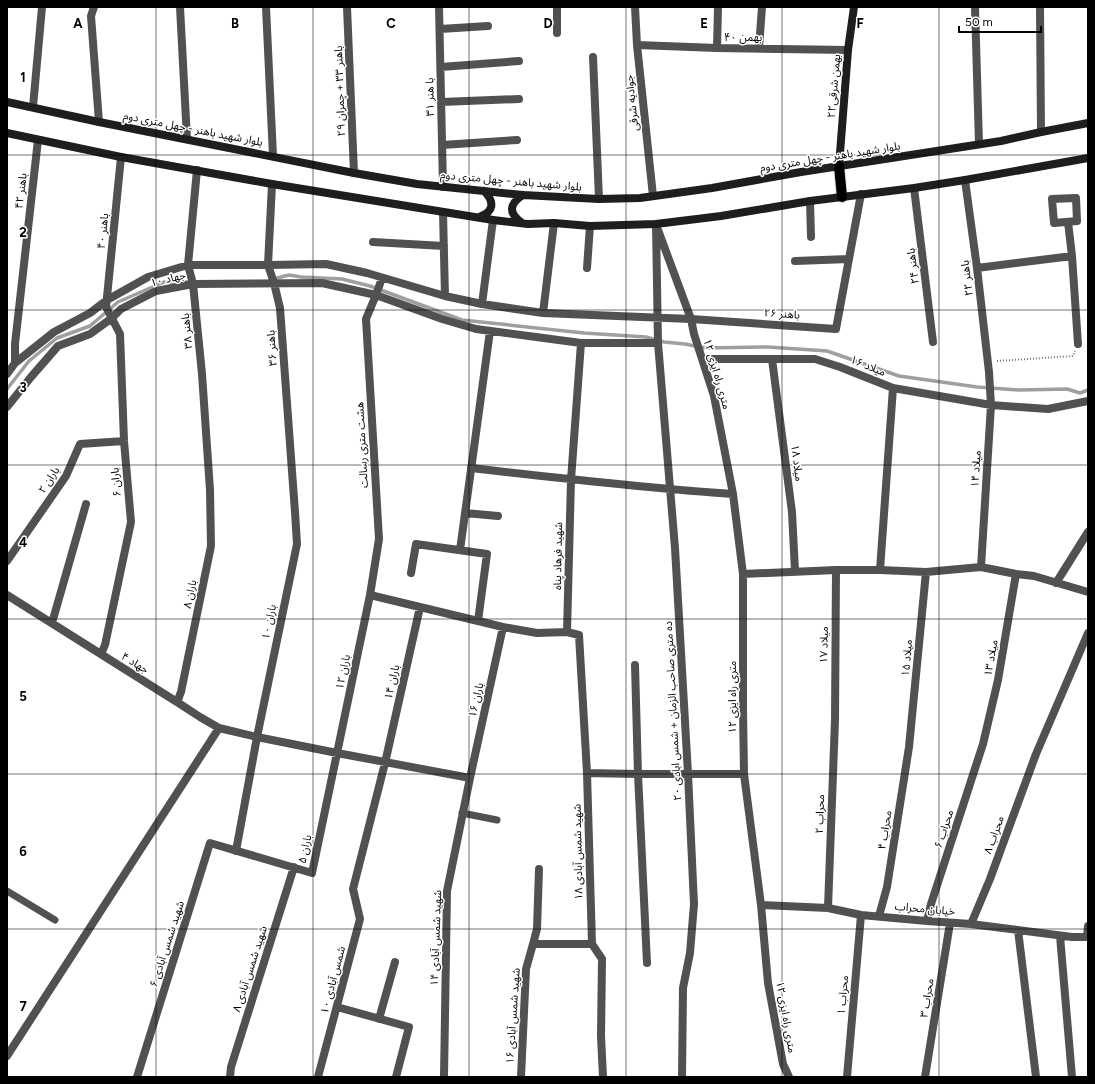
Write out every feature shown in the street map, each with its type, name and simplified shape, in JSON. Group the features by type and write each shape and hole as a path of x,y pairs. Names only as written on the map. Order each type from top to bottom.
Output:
{"main road":[{"path":"839,166 842,197"}],"street":[{"path":"33,107 42,7"},
{"path":"94,7 91,16 99,122"},
{"path":"180,7 188,139"},
{"path":"266,7 274,156"},
{"name":"باهنر ۳۳ + چمران ۲۹","path":"347,7 354,173"},
{"name":"با هنر ۳۱","path":"439,7 443,187"},
{"path":"557,7 557,33"},
{"name":"جوادیه شرقی","path":"635,7 637,45 653,196"},
{"path":"717,48 718,7"},
{"path":"759,48 762,7"},
{"name":"۲۲بهمن شرقی","path":"839,166 848,50 854,7"},
{"path":"975,7 979,144"},
{"path":"1040,11 1041,132"},
{"path":"440,29 488,26"},
{"name":"بهمن ۴۰","path":"637,45 848,50"},
{"path":"593,57 599,198"},
{"path":"441,67 519,61"},
{"path":"441,102 519,99"},
{"name":"بلوار شهید باهنر - چهل متری دوم","path":"7,102 99,122 354,173 417,184 523,196 599,198 640,198 712,188 839,166 1000,141 1088,123"},
{"path":"7,133 121,157 478,218 528,224 554,223 590,226 656,224 721,216 810,201 965,180 1088,158"},
{"name":"باهنر ۴۲","path":"15,363 11,343 38,140"},
{"path":"442,144 517,140"},
{"name":"باهنر ۴۰","path":"109,310 121,157"},
{"name":"باهنر ۳۸","path":"198,170 188,265 193,284 202,374 210,490"},
{"name":"باهنر ۲۲","path":"965,180 989,372"},
{"name":"باهنر ۳۶","path":"272,184 268,266 280,308 295,512"},
{"name":"باهنر ۲۴","path":"914,188 933,342"},
{"path":"478,218 486,215 491,207 490,198 484,191"},
{"name":"باهنر ۲۶","path":"691,319 836,329 861,194"},
{"path":"522,223 515,218 512,209 515,200 523,196"},
{"path":"810,201 811,237"},
{"path":"443,212 445,296"},
{"path":"482,304 493,220"},
{"path":"1068,222 1072,256 1078,344"},
{"path":"543,313 554,223"},
{"path":"7,374 15,363 54,332 90,313 109,310 148,278 188,265 268,266 326,264 367,273 445,296 482,304 543,313 691,319 656,224"},
{"name":"ده متری صاحب الزمان + شمس ابادی ۲۰","path":"656,224 658,343 671,489 688,774 694,904 690,953 683,988 682,1077"},
{"path":"588,268 590,226"},
{"path":"373,242 444,246"},
{"path":"977,268 1072,256"},
{"path":"795,260 849,259"},
{"name":"هشت متری رسالت","path":"370,595 378,539 366,319 382,278"},
{"name":"جهاد ۱۰","path":"7,407 31,376 58,346 90,334 109,310 122,308 156,292 193,284 322,283 376,295 442,319 476,329 581,343 658,343"},
{"name":"باران ۶","path":"101,654 105,644 131,522 124,441 120,334 109,310"},
{"name":"۱۲ متری راه ایزی","path":"691,319 694,334 714,396 733,494 743,574 744,774 761,905 768,983 783,1064 789,1077"},
{"path":"460,550 490,331"},
{"name":"شهید فرهاد پناه","path":"568,632 571,480 581,343"},
{"name":"میلاد ۱۶","path":"701,356 815,359 840,367 893,388 880,570"},
{"name":"میلاد ۱۸","path":"772,359 792,512 795,571"},
{"name":"میلاد ۱۴","path":"981,567 991,405 989,372"},
{"path":"893,388 991,405 1048,409 1088,401"},
{"name":"باران ۲","path":"7,561 66,476 80,444 124,441"},
{"path":"471,468 571,480 733,494"},
{"name":"باران ۸","path":"177,702 181,692 211,546 210,490"},
{"path":"52,623 86,504"},
{"name":"باران ۱۰","path":"236,851 256,737 297,544 295,512"},
{"path":"465,513 498,516"},
{"path":"1056,583 1088,532"},
{"path":"411,573 416,544 487,554 478,621"},
{"path":"743,574 836,570 926,572 981,567 1034,576 1088,592"},
{"name":"میلاد ۱۷","path":"834,720 836,570"},
{"name":"میلاد ۱۵","path":"910,747 926,572"},
{"name":"میلاد ۱۳","path":"983,744 998,680 1016,574"},
{"name":"جهاد ۴","path":"7,595 219,728 385,763 470,778"},
{"path":"370,595 503,627 537,633 568,632"},
{"name":"باران ۱۲","path":"337,753 370,595"},
{"name":"باران ۱۴","path":"353,889 385,763 420,607"},
{"name":"باران ۱۶","path":"470,778 503,627"},
{"name":"شهید شمس آبادی ۱۸","path":"568,632 579,635 587,773 592,944 602,959 601,1036 603,1077"},
{"name":"محراب ۸","path":"971,924 993,872 1036,754 1088,634"},
{"path":"635,665 638,774 647,963"},
{"name":"محراب ۲","path":"828,908 834,720"},
{"path":"7,1056 219,728"},
{"name":"محراب ۶","path":"927,921 930,904 983,744"},
{"name":"محراب ۴","path":"879,916 887,887 910,747"},
{"name":"باران ۵","path":"236,851 312,873 337,753"},
{"path":"587,773 744,774"},
{"name":"شهید شمس آبادی ۱۴","path":"444,1077 447,891 470,778"},
{"name":"شهید شمس آبادی ۶","path":"136,1077 210,843 236,851"},
{"name":"شهید شمس آبادی ۸","path":"230,1077 231,1067 294,867"},
{"name":"شهید شمس آبادی ۱۶","path":"521,1077 526,969 537,929 539,869"},
{"name":"شمس آبادی ۱۰","path":"318,1077 360,920 353,889"},
{"name":"خیابان محراب","path":"761,905 828,908 861,915 971,924 1060,936 1087,937"},
{"name":"محراب ۱","path":"847,1077 861,915"},
{"name":"محراب ۳","path":"925,1077 950,923"},
{"path":"1087,937 1088,926"},
{"path":"1018,930 1036,1077"},
{"path":"1060,936 1072,1077"},
{"path":"533,944 592,944"},
{"path":"379,1019 396,962"},
{"path":"337,1006 409,1027 396,1077"}],"lane":[{"path":"462,813 497,820"},
{"path":"7,891 54,920"}],"path":[{"path":"988,361 1072,356 1078,344"}],"waterway":[{"path":"273,279 289,275 342,279 370,286 462,320 584,333 646,337 664,342 705,348 768,347 827,351 899,376 977,387 1019,390 1067,389 1080,393 1088,390"},
{"path":"7,389 29,361 57,338 90,326 118,302 164,282 188,282"}]}
